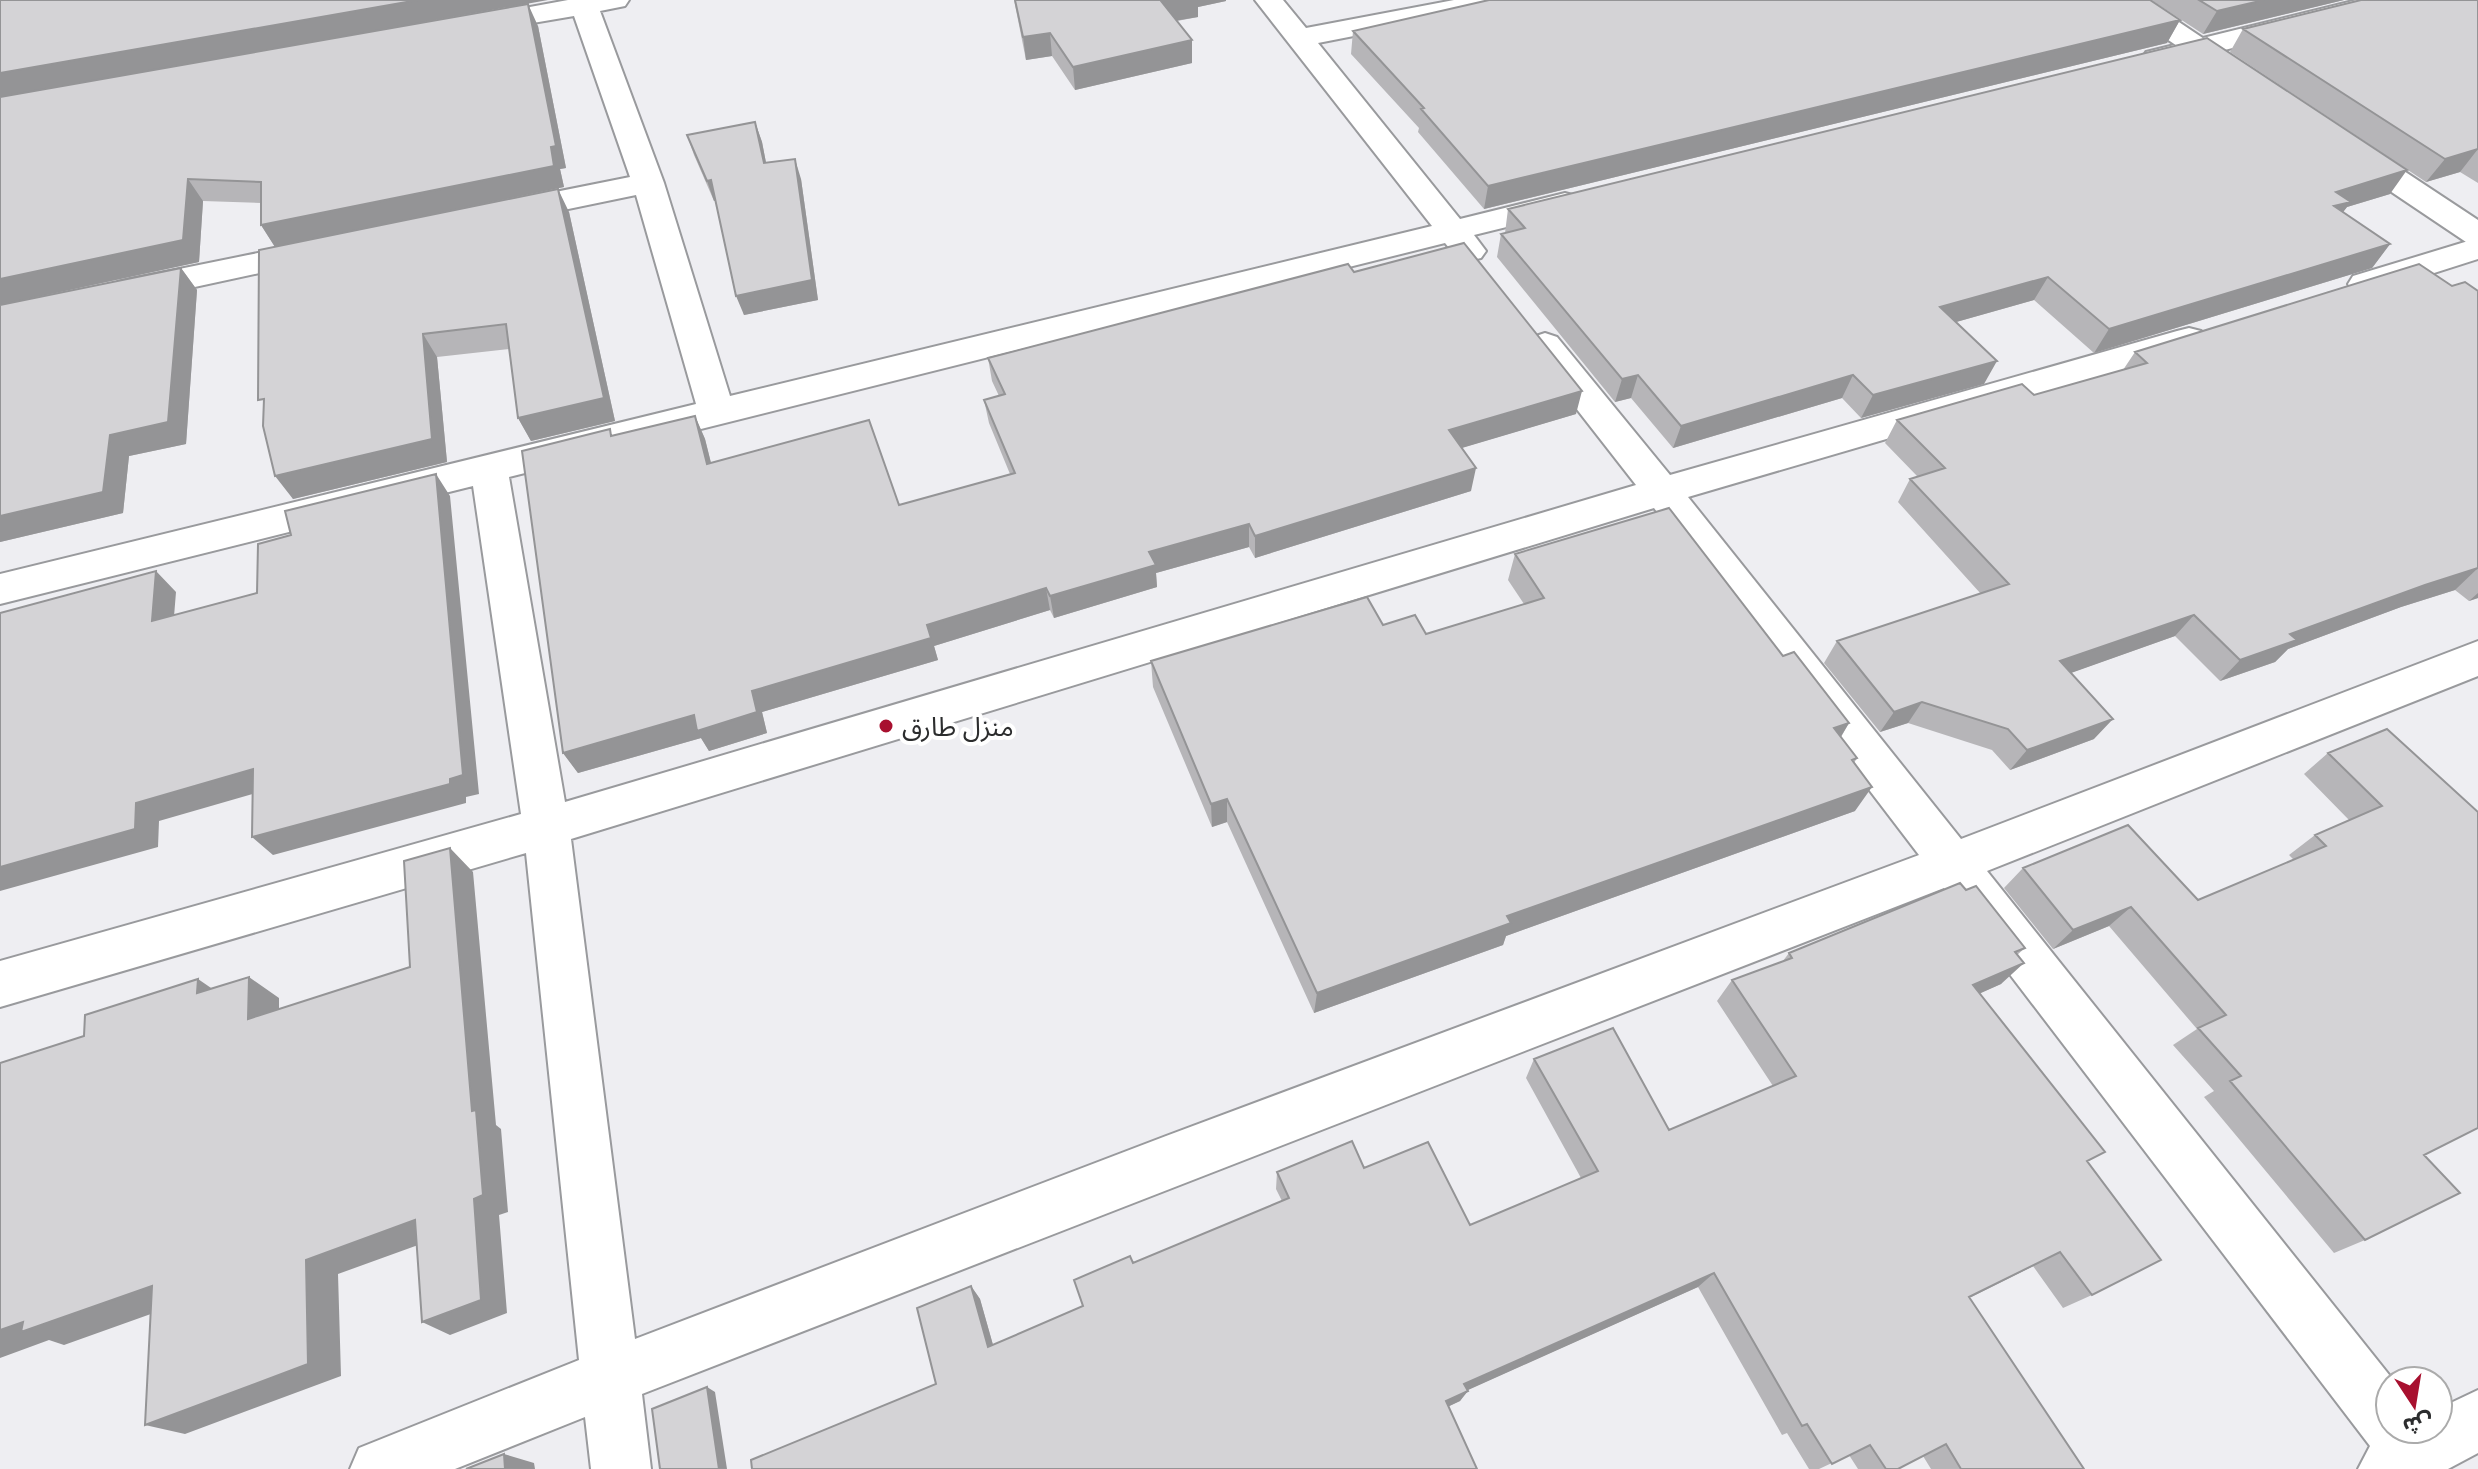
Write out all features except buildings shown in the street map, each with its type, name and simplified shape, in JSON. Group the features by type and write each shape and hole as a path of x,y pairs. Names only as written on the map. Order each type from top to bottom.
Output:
{"street":[{"path":"1269,0 1493,280"},
{"path":"1298,38 1497,0"},
{"path":"2128,0 2259,88"},
{"path":"2120,66 2391,0"},
{"path":"446,30 593,2 717,412"},
{"path":"2319,128 2478,235"},
{"path":"478,218 648,183"},
{"path":"0,589 1593,196"},
{"path":"93,298 340,247"},
{"path":"2330,295 2478,248"},
{"path":"1523,317 1662,491 2402,1449 2478,1420"},
{"path":"0,984 546,827 1662,491 2226,327"},
{"path":"489,468 546,827 621,1469"},
{"path":"380,1469 612,1376 1952,865 2478,658"}],"place":[{"name":"منزل طارق","path":"886,726"}]}
